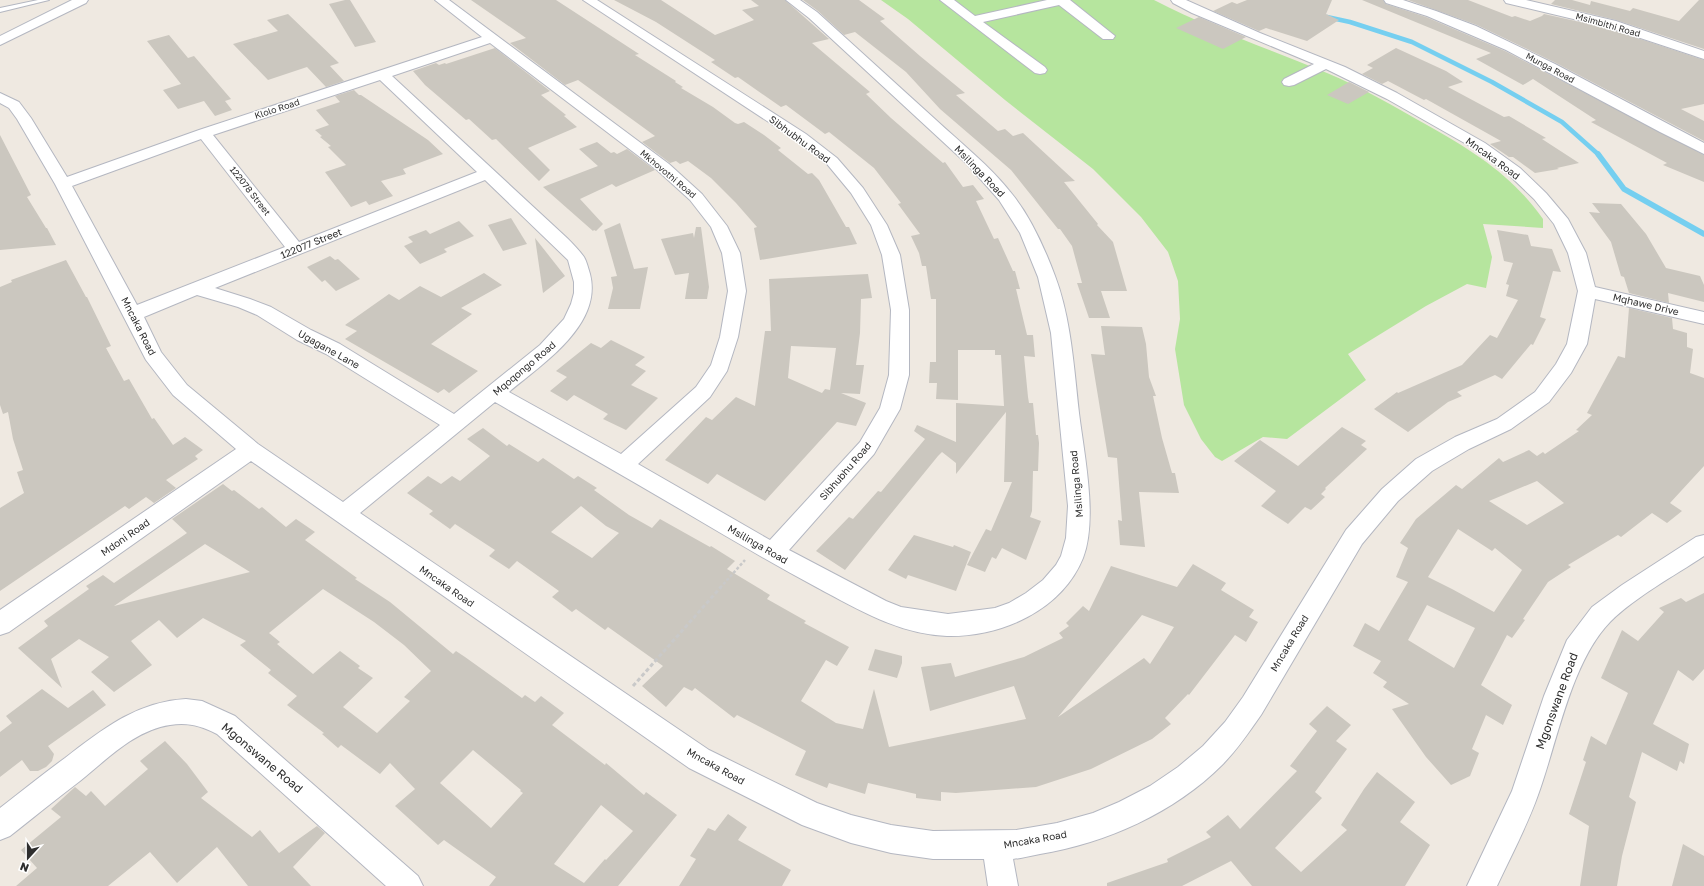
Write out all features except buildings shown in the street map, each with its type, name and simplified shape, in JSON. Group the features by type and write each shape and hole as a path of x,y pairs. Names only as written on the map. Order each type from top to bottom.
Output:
{"street":[{"path":"0,41 82,0"},
{"name":"Mkhovothi Road","path":"441,0 663,167 696,197 719,226 731,253 737,291 729,337 720,366 703,392 623,465"},
{"name":"Sibhubhu Road","path":"589,0 801,137 832,161 857,191 879,225 891,255 900,310 899,375 890,409 867,448 766,549"},
{"name":"Msilinga Road","path":"495,393 623,465 766,549 877,608 899,616 923,622 948,625 995,619 1017,611 1036,600 1051,587 1064,572 1072,556 1077,538 1079,506 1060,332 1047,277 1028,233 1006,197 972,160 813,15 792,0"},
{"path":"946,0 1040,70"},
{"path":"974,20 1062,0 1108,36"},
{"name":"Mncaka Road","path":"5,104 24,118 63,184 133,314 153,355 180,390 251,450 699,759 812,815 851,829 891,839 933,845 1016,844 1057,837 1093,827 1128,813 1160,796 1188,777 1213,755 1234,731 1252,706 1354,537 1390,495 1424,465 1462,442 1504,424 1542,397 1564,368 1577,344 1587,291 1577,253 1562,223 1540,196 1514,171 1480,146 1392,96 1325,64 1255,36 1177,0"},
{"name":"Munga Road","path":"1390,0 1431,13 1510,46 1704,149"},
{"name":"Msimbithi Road","path":"1510,0 1611,24 1704,55"},
{"name":"Klolo Road","path":"63,184 204,133 492,38"},
{"path":"1289,82 1325,64"},
{"name":"Mqoqongo Road","path":"343,514 548,350 567,330 578,312 583,294 583,278 576,259 561,242 383,75"},
{"name":"122078 Street","path":"204,133 296,249"},
{"name":"122077 Street","path":"133,314 488,173"},
{"name":"Ugagane Lane","path":"197,289 244,303 264,311 304,335 333,349 455,424"},
{"name":"Mqhawe Drive","path":"1587,291 1704,318"},
{"name":"Mdoni Road","path":"0,624 251,450"},
{"name":"Mgonswane Road","path":"1482,886 1524,795 1557,696 1576,648 1601,616 1630,592 1704,544"},
{"name":"Mgonswane Road","path":"0,826 121,731 151,718 170,712 188,711 206,715 226,725 408,886"},
{"path":"996,845 1003,886"}],"lane":[{"path":"0,10 46,0"}],"path":[{"path":"618,704 658,656 766,549"}],"green space":[{"path":"881,0 1154,0 1218,30 1352,84 1460,144 1491,165 1518,189 1543,219 1543,228 1483,224 1492,257 1486,288 1467,284 1426,306 1348,354 1366,380 1287,439 1263,437 1222,461 1215,457 1201,439 1184,405 1175,349 1180,319 1178,281 1168,252 1141,217 1093,169 1005,100 908,19"}],"waterway":[{"path":"1327,17 1350,22 1412,42 1492,82 1562,122 1598,154"},
{"path":"1598,154 1624,189 1704,234"}]}
